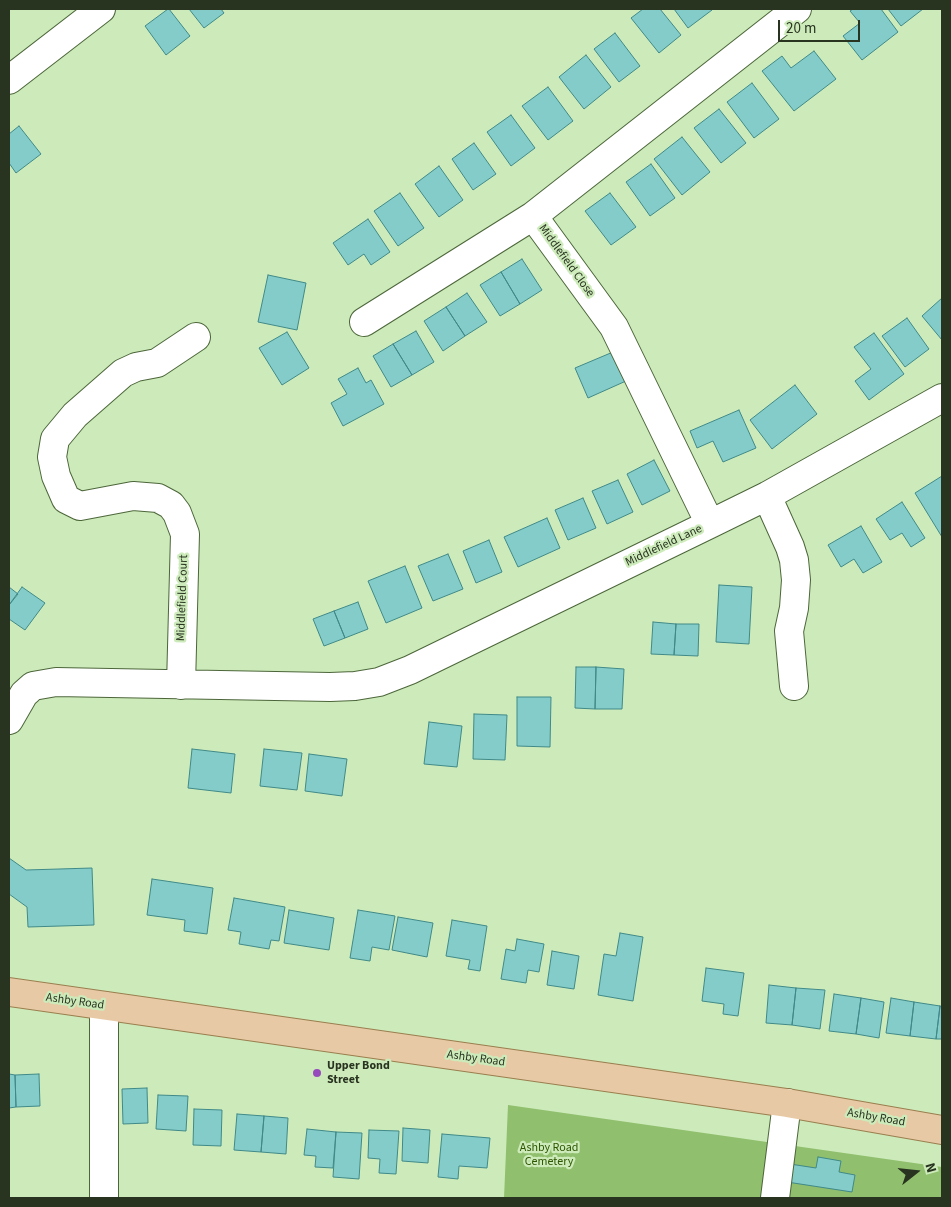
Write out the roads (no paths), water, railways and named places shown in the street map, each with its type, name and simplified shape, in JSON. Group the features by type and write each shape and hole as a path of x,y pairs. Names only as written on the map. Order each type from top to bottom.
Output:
{"main road":[{"name":"Ashby Road","path":"9,992 787,1103 942,1130"}],"street":[{"path":"9,80 101,9"},
{"name":"Middlefield Close","path":"710,524 614,326 533,216 797,9"},
{"path":"364,322 533,216"},
{"name":"Middlefield Court","path":"181,685 185,534 177,513 171,504 158,498 133,496 80,506 66,499 56,476 52,457 55,439 70,421 123,373 136,367 157,363 196,336"},
{"name":"Middlefield Lane","path":"10,712 33,686 56,682 330,687 355,686 379,682 410,670 767,496 942,398"},
{"path":"767,496 794,560 796,580 790,631 794,686"},
{"path":"104,1006 104,1198"},
{"path":"775,1198 787,1103"}],"place":[{"name":"Upper Bond Street","path":"317,1073"}],"park label":[{"name":"Ashby Road Cemetery","path":"549,1155"}]}
